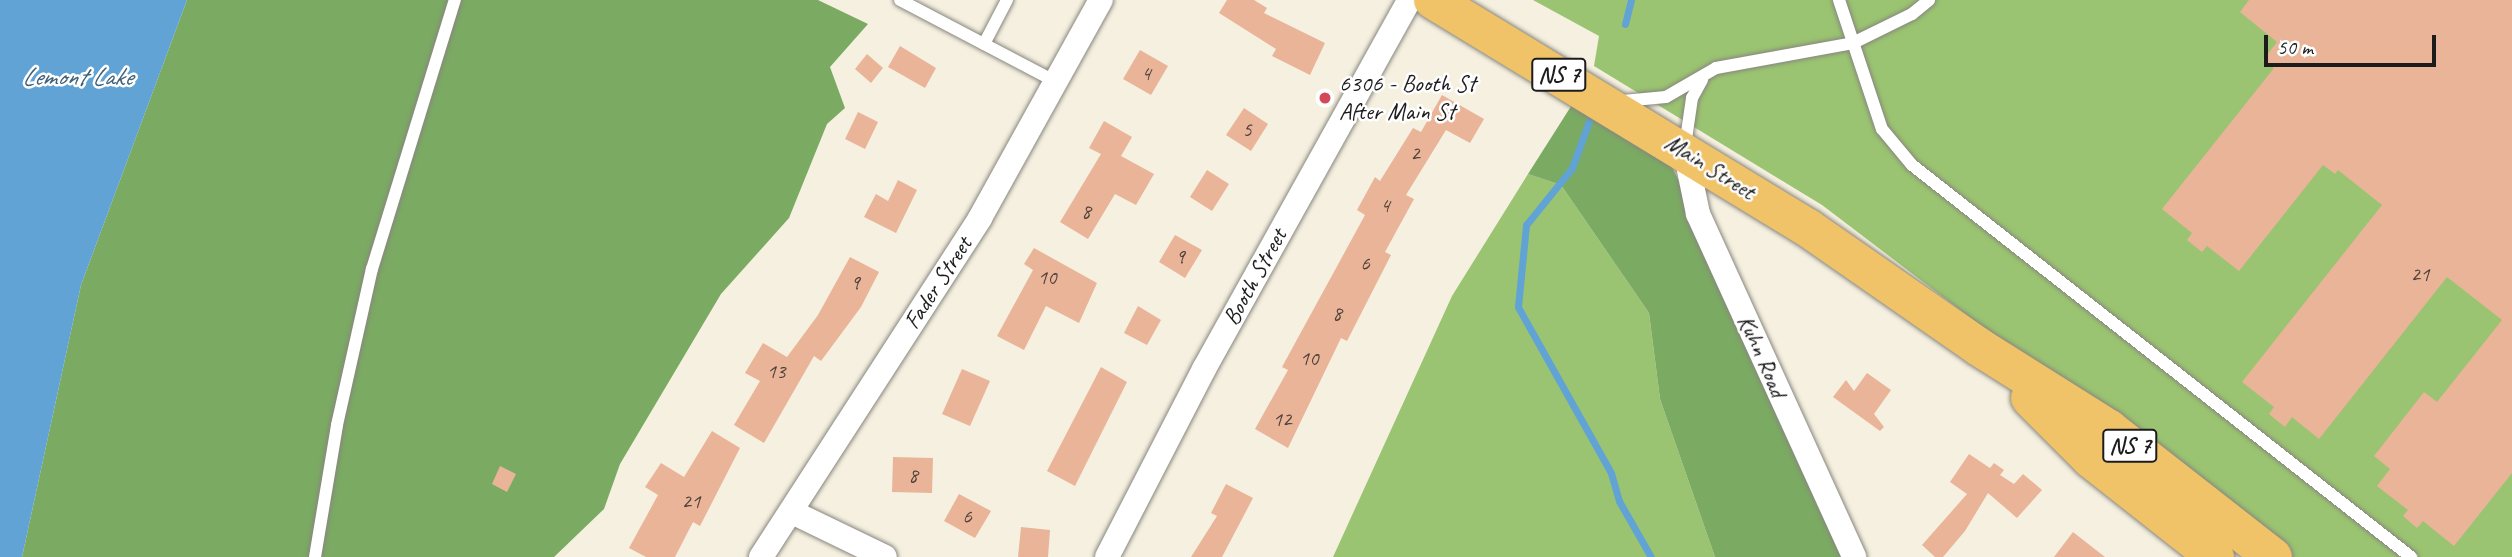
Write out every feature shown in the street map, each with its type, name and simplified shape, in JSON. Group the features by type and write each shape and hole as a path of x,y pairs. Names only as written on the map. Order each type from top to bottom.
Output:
{"main road":[{"name":"Main Street","path":"1433,0 1808,228 1979,347 2109,429 2273,557"},
{"name":"Main Street","path":"1979,347 2091,459 2215,557"}],"street":[{"name":"Fader Street","path":"761,557 980,218 1101,0"},
{"name":"Booth Street","path":"1107,557 1204,369 1409,0"},
{"name":"Kuhn Road","path":"1685,151 1698,214 1854,557"},
{"path":"792,512 885,557"}],"lane":[{"path":"316,557 337,425 372,269 455,0"},
{"path":"900,0 1056,82"},
{"path":"923,12 930,0"},
{"path":"984,44 1007,0"},
{"path":"1839,0 1882,129 1912,165 2411,557"},
{"path":"1595,97 1652,101 1716,68 1853,43 1912,14 1929,0"},
{"path":"1685,151 1692,98 1704,76"}],"green space":[{"path":"187,0 818,0 868,24 830,67 845,108 827,124 789,218 721,294 620,464 604,509 554,557 22,557 81,285"},
{"path":"1533,0 2512,0 2512,557 2285,557 1822,205 1594,66 1599,36"},
{"path":"1582,89 1657,137 1866,557 1715,557 1660,399 1649,313 1561,185 1528,174"},
{"path":"1528,174 1561,185 1649,313 1660,399 1715,557 1333,557 1452,296"}],"water":[{"name":"Lemont Lake","path":"0,0 187,0 81,285 22,557 0,557"}],"building":[{"path":"1227,0 1254,0 1267,8 1264,13 1325,43 1310,75 1272,56 1276,49 1219,13"},
{"path":"2249,0 2512,0 2512,473 2454,546 2423,521 2417,528 2403,516 2408,510 2377,486 2390,469 2374,456 2424,392 2437,402 2502,320 2447,277 2319,439 2292,417 2285,427 2269,414 2274,407 2242,382 2382,205 2338,170 2335,174 2323,165 2239,271 2207,246 2202,252 2187,240 2192,233 2162,209 2274,68 2263,60 2277,42 2240,12"},
{"path":"900,46 936,68 925,88 888,67"},
{"path":"1140,50 1168,66 1151,95 1123,79"},
{"path":"867,54 883,68 871,83 855,69"},
{"path":"1442,95 1484,119 1470,143 1446,130 1406,195 1414,199 1385,252 1391,255 1347,341 1341,338 1288,448 1255,429 1288,370 1282,367 1365,215 1357,210 1375,177 1380,181 1413,128 1421,132"},
{"path":"1244,108 1268,124 1251,151 1226,135"},
{"path":"858,112 878,122 865,149 845,139"},
{"path":"1104,121 1132,137 1121,156 1154,174 1136,205 1115,194 1088,239 1060,222 1101,154 1089,148"},
{"path":"1207,170 1229,184 1212,211 1190,197"},
{"path":"898,180 917,190 896,233 864,217 876,194 888,201"},
{"path":"1175,235 1202,250 1185,278 1159,262"},
{"path":"1034,248 1097,283 1079,323 1046,306 1024,350 997,336 1033,270 1024,264"},
{"path":"850,257 879,272 861,307 821,361 814,356 764,443 734,425 760,381 745,373 763,343 787,357 818,315"},
{"path":"1138,306 1161,320 1147,345 1124,333"},
{"path":"1101,367 1127,382 1075,486 1047,471"},
{"path":"962,369 990,381 970,426 942,414"},
{"path":"1867,373 1891,390 1874,414 1884,427 1880,431 1833,397 1846,380 1854,391"},
{"path":"712,431 740,448 700,526 693,522 675,557 646,557 629,548 658,495 645,487 661,463 684,477"},
{"path":"1969,454 1990,468 1994,463 2004,470 2000,475 2014,484 2023,474 2042,490 2017,518 1988,493 1965,531 1943,557 1935,557 1922,545 1967,494 1950,482"},
{"path":"893,457 933,458 932,493 892,492"},
{"path":"500,466 516,474 507,492 492,484"},
{"path":"1226,484 1253,498 1222,557 1191,557 1217,516 1211,513"},
{"path":"959,494 991,511 975,538 944,521"},
{"path":"1021,527 1050,530 1048,557 1018,557"},
{"path":"2073,532 2105,557 2054,557"}],"waterway":[{"path":"1625,24 1631,0"},
{"path":"1589,121 1572,168 1526,225 1518,307 1611,473 1619,501 1651,557"}],"place":[{"name":"6306 - Booth St After Main St","path":"1325,98"}]}
